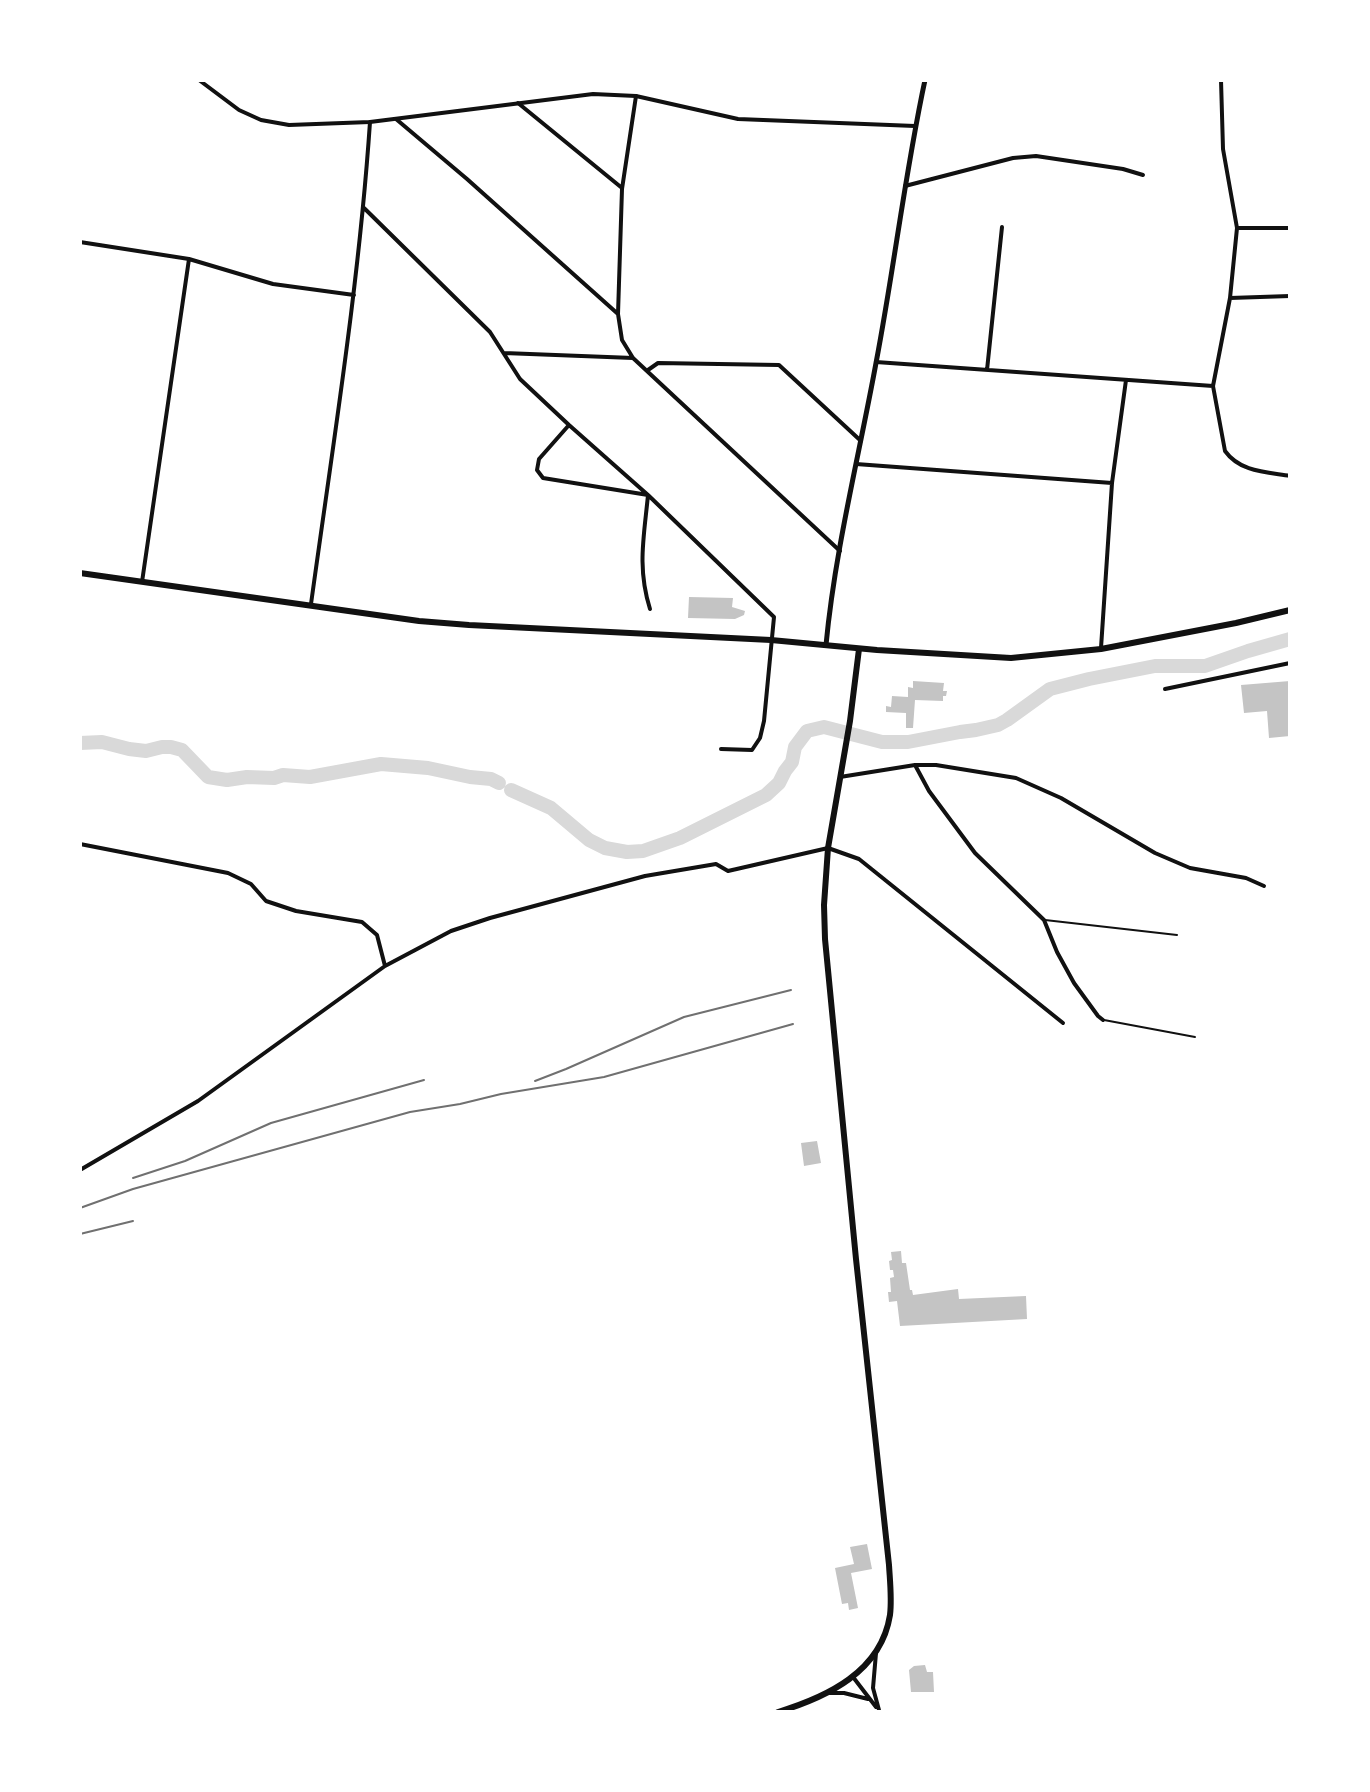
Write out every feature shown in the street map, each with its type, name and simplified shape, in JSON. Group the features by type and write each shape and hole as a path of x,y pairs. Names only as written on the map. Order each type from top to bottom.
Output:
{"main road":[{"path":"826,645 840,551 925,80"},
{"path":"80,573 419,621 771,640 1011,658 1101,649 1290,610"},
{"path":"778,1712 830,1693 853,1677 881,1643 890,1618 891,1595 825,939 824,905 859,649"}],"street":[{"path":"199,80 239,110 261,120 289,125 370,122 593,94 636,96 738,119 915,126"},
{"path":"1221,80 1223,149 1237,228 1230,298 1213,386 1225,451 1231,459 1249,470 1290,476"},
{"path":"636,96 622,189 618,314 622,340 633,358 840,551"},
{"path":"518,103 622,189"},
{"path":"395,118 618,314"},
{"path":"311,604 354,295 370,122"},
{"path":"905,186 1013,158 1036,156 1123,169 1143,175"},
{"path":"364,208 490,332 520,379 648,495 774,617 760,738 752,750 721,749"},
{"path":"987,370 1002,227"},
{"path":"1237,228 1290,228"},
{"path":"80,242 189,259 273,284 354,295"},
{"path":"142,582 189,259"},
{"path":"1230,298 1290,296"},
{"path":"504,353 633,358"},
{"path":"876,362 1213,386"},
{"path":"648,370 658,363 779,365 861,441"},
{"path":"1101,649 1112,483 1126,380"},
{"path":"569,425 539,459 537,470 543,478 648,495"},
{"path":"856,464 1112,483"},
{"path":"648,495 641,563 643,587 650,609"},
{"path":"1165,689 1290,663"},
{"path":"915,765 929,791 975,853 1044,920 1074,983 1103,1020"},
{"path":"840,777 915,765 936,765 1016,778 1061,798 1155,853 1190,868 1246,878 1264,886"},
{"path":"80,844 228,873 251,884 266,901 296,911 362,922 377,935 385,966"},
{"path":"80,1170 198,1101 385,966 451,931 645,876 716,864 728,871 831,848 859,859 1063,1023"},
{"path":"877,1649 873,1688 880,1711"},
{"path":"853,1677 880,1711"},
{"path":"830,1693 870,1699"}],"lane":[{"path":"1044,920 1177,935"},
{"path":"1103,1020 1195,1037"}],"building":[{"path":"689,597 733,598 732,607 745,611 744,615 735,619 688,618"},
{"path":"913,681 944,683 943,691 947,691 943,701 915,700 913,728 906,728 906,713 886,712 886,706 891,707 892,696 908,697 908,687 913,688"},
{"path":"1290,681 1290,736 1269,738 1267,711 1244,713 1241,685"},
{"path":"817,1141 821,1163 804,1166 801,1143"},
{"path":"901,1251 913,1295 958,1289 959,1299 1026,1296 1027,1319 900,1326 897,1301 889,1302 888,1292 891,1292 890,1278 894,1277 893,1270 890,1270 891,1252"},
{"path":"867,1544 872,1569 851,1573 858,1608 849,1610 848,1603 842,1604 835,1568 854,1564 850,1547"},
{"path":"925,1665 927,1672 933,1672 934,1692 911,1692 909,1670"}],"waterway":[{"path":"511,790 551,808 589,840 605,848 643,851 680,838 766,795 779,783 792,762 795,747 807,731 824,727 882,742 908,742 976,730 998,725 1050,689 1155,666 1205,666 1290,639"},
{"path":"80,743 102,742 146,751 171,747 182,750 208,777 227,780 283,775 310,777 381,764 428,768 499,783"}],"railway":[{"path":"535,1081 684,1017 791,990"},
{"path":"80,1208 133,1189 410,1112 604,1077 793,1024"},
{"path":"133,1178 185,1161 271,1123 424,1080"},
{"path":"80,1234 133,1221"}]}
